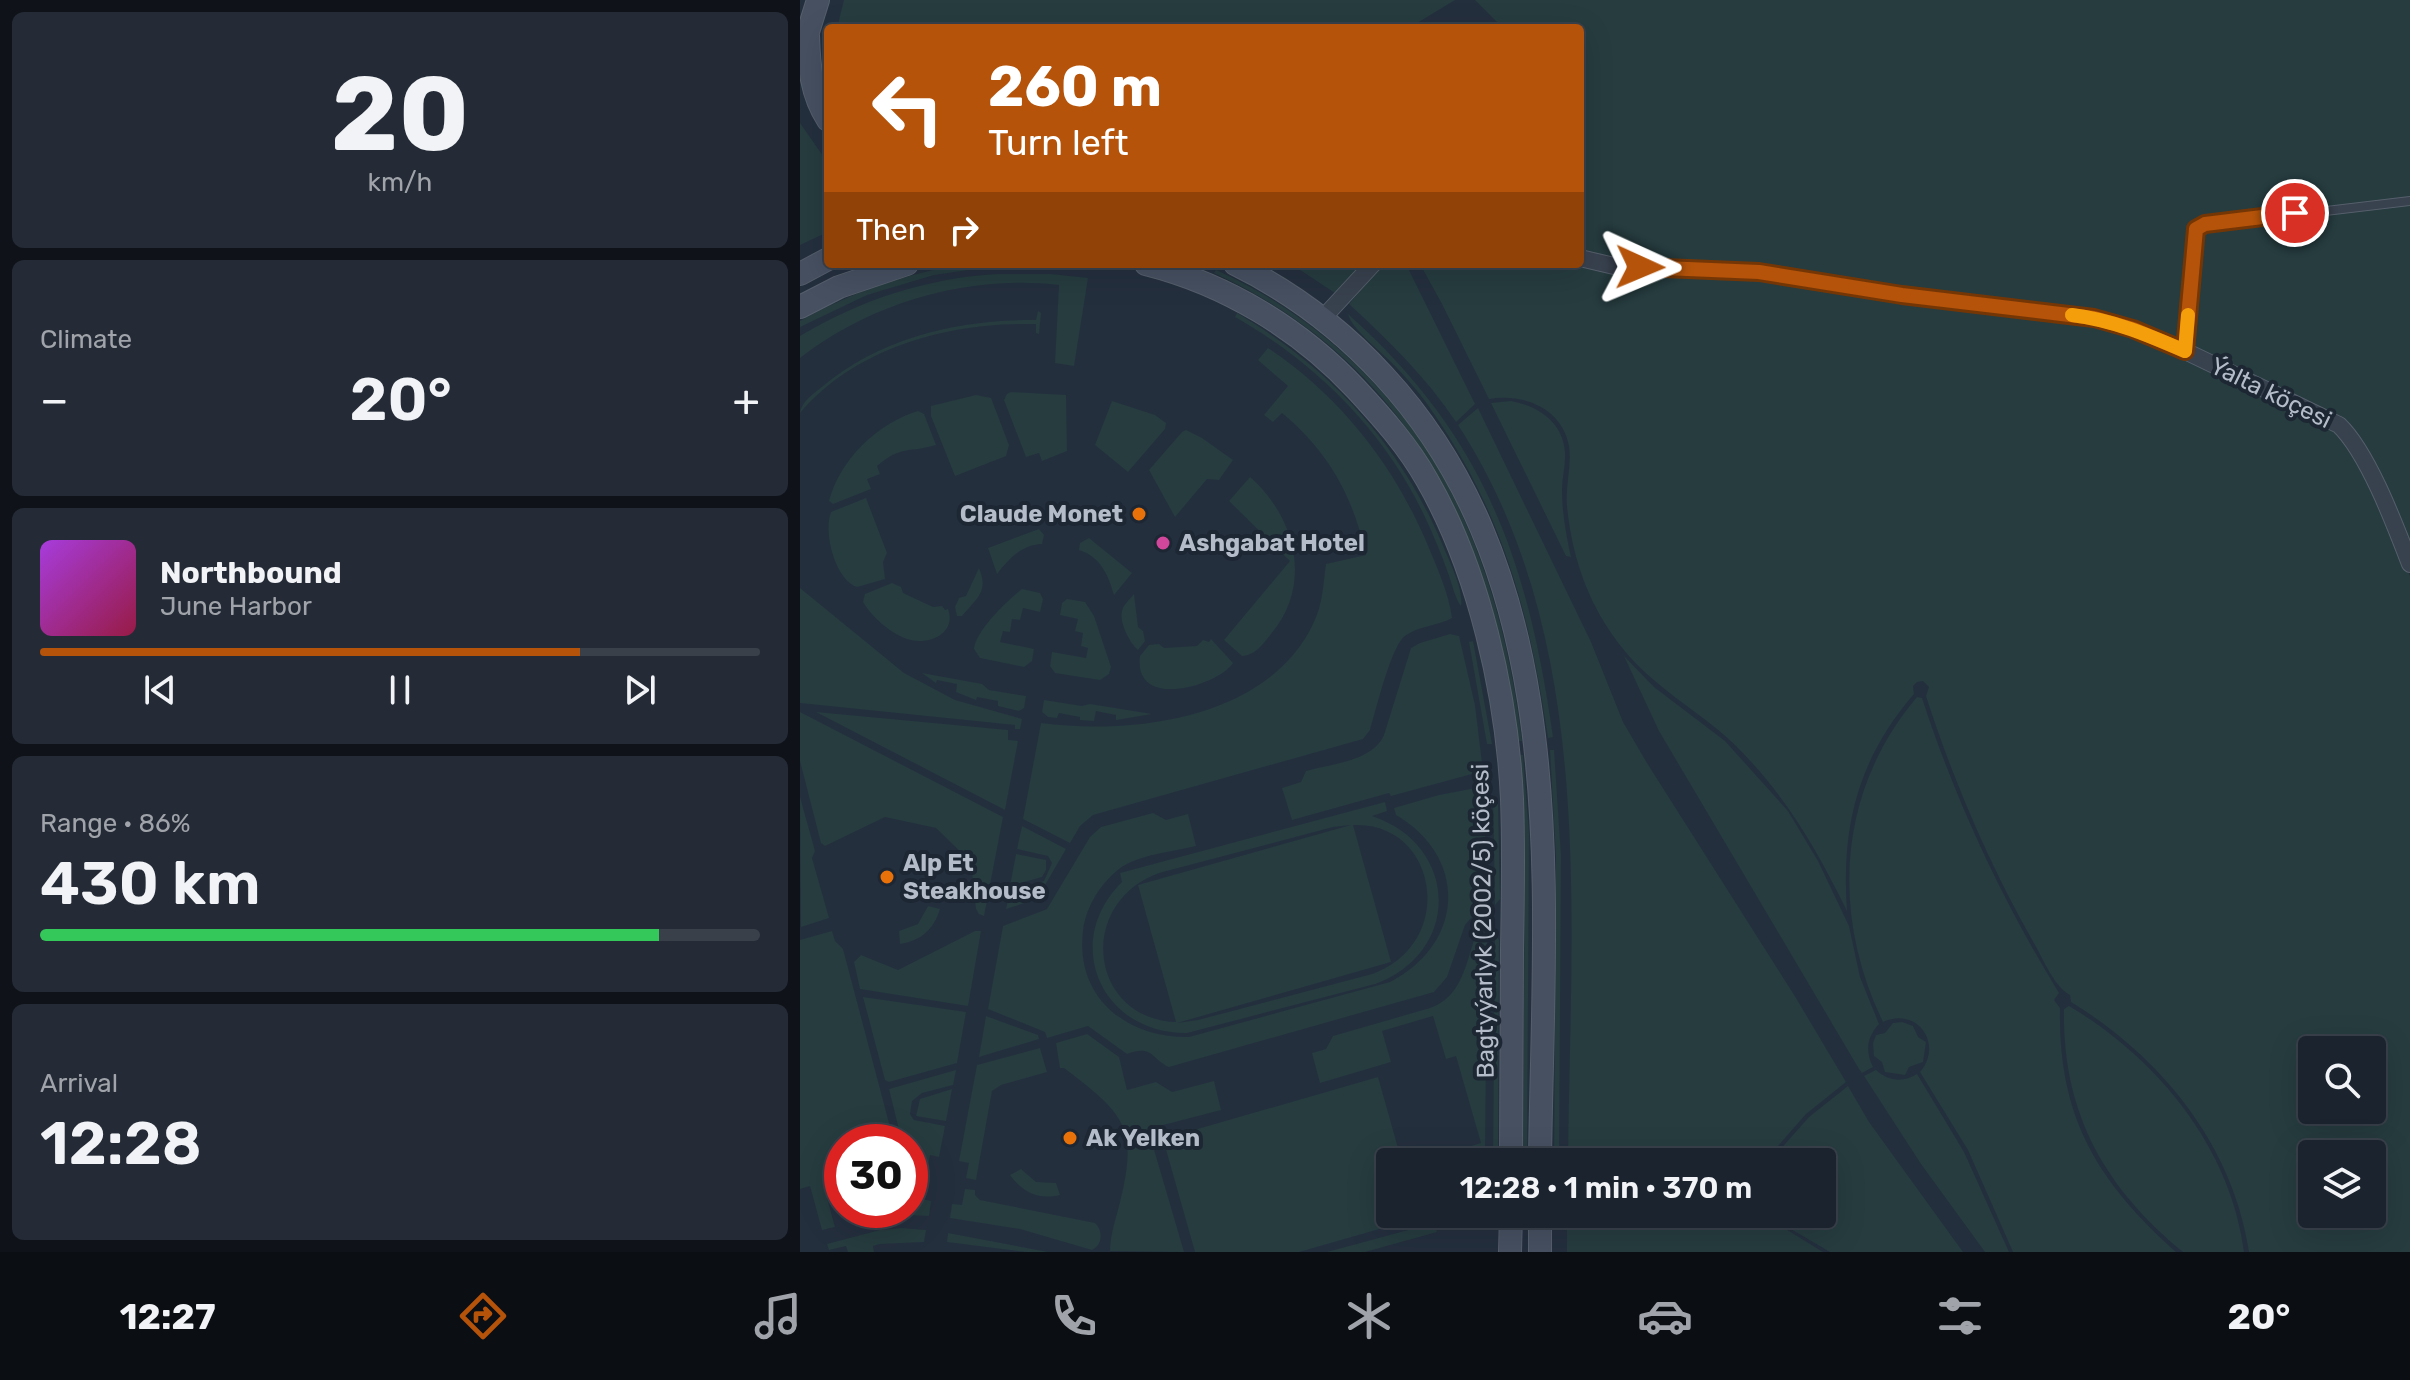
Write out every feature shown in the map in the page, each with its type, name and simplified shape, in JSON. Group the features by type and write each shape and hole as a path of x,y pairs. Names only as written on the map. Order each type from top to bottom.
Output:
{"street":[{"path":"818,0 804,46 813,88 824,111"},
{"name":"Ýalta köçesi","path":"1584,259 1614,266 1759,272 1902,295 2094,318 2133,329 2331,420 2346,432 2363,460 2410,564"},
{"path":"800,274 824,261"},
{"path":"800,307 839,287 895,268"},
{"name":"Bagtyýarlyk (2002/5) köçesi","path":"1161,268 1227,293 1271,318 1320,355 1368,402 1404,445 1425,476 1454,534 1491,655 1510,776 1511,1148"},
{"path":"1242,268 1287,292 1323,318 1367,356 1392,383 1449,460 1487,536 1510,610 1527,687 1540,799 1543,926 1540,1148"},
{"path":"1323,318 1369,268"},
{"path":"1510,1252 1511,1228"},
{"path":"1540,1228 1540,1252"}],"lane":[{"path":"2185,351 2194,233 2199,226 2410,201"}],"green space":[{"path":"844,0 1455,0 1416,24 838,24"},
{"path":"1475,0 2410,0 2410,552 2358,441 2137,325 1633,263 1584,254 1584,24 1499,24"},
{"path":"800,123 824,157 824,234 800,245"},
{"path":"1584,265 1717,274 2113,327 2330,424 2350,446 2410,576 2410,1252 2249,1252 2227,1176 2188,1108 2135,1049 2071,1002 2070,995 2050,973 1974,824 1926,696 1929,687 1923,681 1913,686 1914,694 1879,743 1857,795 1847,850 1847,911 1799,824 1754,765 1726,737 1645,672 1611,633 1587,589 1573,542 1567,498 1570,454 1565,433 1550,413 1539,406 1515,398 1489,399 1422,268 1584,268"},
{"path":"946,268 982,268 934,275 867,295 800,327 800,321 840,301 922,273"},
{"path":"1297,268 1358,268 1335,293"},
{"path":"1380,268 1408,268 1475,404 1456,422 1406,360 1349,304"},
{"path":"1216,270 1282,306 1340,350 1392,404 1437,464 1469,530 1499,618 1513,679 1522,741 1518,741 1506,666 1488,594 1463,527 1430,464 1390,406 1340,355 1282,310 1214,273"},
{"path":"997,274 1088,278 1074,366 1055,363 1059,285 1025,283 956,289 889,308 857,322 800,358 800,336 846,312 920,286"},
{"path":"1038,311 1041,313 1039,334 1036,333 1036,324 971,328 939,334 877,355 823,390 800,413 808,398 846,369 896,343 923,334 979,323 1036,320"},
{"path":"1237,313 1304,359 1333,385 1385,444 1427,511 1456,577 1461,606 1424,515 1389,455 1345,402 1320,378 1265,335 1235,317"},
{"path":"1348,314 1395,360 1434,406 1466,454 1492,504 1530,613 1553,737 1548,738 1533,651 1511,569 1479,491 1459,453 1425,402 1396,367 1362,334"},
{"path":"1268,348 1319,388 1342,411 1382,462 1400,489 1429,548 1446,591 1452,618 1410,633 1400,642 1389,665 1370,730 1363,739 1093,815 1080,826 1070,843 1023,819 1041,723 1116,726 1155,722 1194,714 1231,700 1264,681 1292,656 1316,617 1326,564 1366,555 1346,494 1325,459 1282,413 1273,422 1264,415 1288,386 1258,360"},
{"path":"1011,392 1066,395 1067,451 1042,461 1039,453 1026,457 1004,400"},
{"path":"976,395 991,398 1009,445 1006,456 955,476 931,416 931,406"},
{"path":"1112,401 1155,415 1166,423 1165,429 1128,472 1095,445"},
{"path":"1511,401 1539,411 1560,432 1565,457 1563,507 1571,557 1566,556 1491,403"},
{"path":"1478,408 1591,642 1623,722 1846,1082 1806,1114 1776,1148 1568,1148 1571,878 1566,783 1555,688 1535,597 1503,508 1458,425"},
{"path":"918,411 924,414 936,445 885,459 877,466 880,474 867,479 871,489 833,504 829,501 851,457 889,424"},
{"path":"1186,430 1233,460 1219,480 1207,479 1175,517 1149,470"},
{"path":"1250,477 1266,493 1288,531 1294,552 1295,573 1292,594 1284,615 1259,648 1242,656 1224,640 1290,561 1229,501"},
{"path":"866,498 887,553 883,562 885,579 857,587 849,583 837,565 830,543 829,521 831,512"},
{"path":"1039,529 1044,535 1042,544 1022,550 997,574 988,548"},
{"path":"1089,538 1132,573 1114,595 1098,562 1079,550 1080,543"},
{"path":"979,568 983,583 980,594 962,616 957,616 955,607 959,598 966,596"},
{"path":"892,583 901,587 903,593 933,607 948,609 950,618 945,631 932,639 915,641 894,633 882,624 863,602 865,594"},
{"path":"800,588 904,673 955,700 1022,719 1020,729 1015,729 1015,725 800,703"},
{"path":"1022,589 1040,593 1043,599 1040,612 1023,608 1020,620 1012,619 1010,632 1003,631 1000,642 1034,649 1032,661 1024,667 980,658 974,649 980,633"},
{"path":"1134,594 1138,627 1143,631 1145,641 1138,650 1126,632 1121,616"},
{"path":"1067,599 1085,602 1094,616 1111,667 1109,674 1100,680 1055,673 1050,666 1052,652 1086,658 1088,648 1081,646 1083,633 1075,631 1078,619 1060,615 1062,603"},
{"path":"1450,634 1459,636 1475,705 1483,771 1292,820 1282,788 1301,782 1306,771 1361,756 1379,744 1411,648"},
{"path":"1211,639 1233,663 1211,679 1178,689 1162,688 1149,684 1141,673 1140,656 1149,645 1159,644 1164,648 1197,646 1203,640 1209,642"},
{"path":"1473,641 1492,744 1487,744 1469,642"},
{"path":"1624,656 1654,687 1725,741 1788,811 1818,861 1849,926 1860,977 1879,1024 1868,1044 1873,1067 1862,1073 1859,1069 1659,731"},
{"path":"922,673 1026,696 1024,708 1019,711 998,706 998,701 977,697 976,700 956,692 957,684 937,680 936,683"},
{"path":"1917,697 1922,698 1982,850 2018,922 2059,993 2054,1000 2060,1008 2066,1082 2088,1144 2124,1199 2176,1252 2013,1252 1968,1150 1920,1072 1929,1050 1923,1030 1906,1019 1895,1018 1883,1022 1866,981 1855,938 1850,896 1850,854 1858,812 1871,772 1891,733"},
{"path":"1044,700 1152,714 1116,720 1116,715 1096,711 1094,721 1059,713 1057,718 1048,717 1042,712"},
{"path":"800,712 1003,817 984,916 976,909 971,862 936,828 885,817 825,846 821,843 800,761"},
{"path":"816,712 1008,730 1008,740 1018,741 1005,810"},
{"path":"1550,750 1554,750 1561,856 1559,1148 1554,1148 1556,856"},
{"path":"1519,755 1523,755 1529,834 1527,1148 1523,1148 1525,834"},
{"path":"1481,787 1484,790 1487,912 1471,918 1465,925 1447,977 1434,992 1169,1067 1147,1052 1127,1054 1088,1026 1047,1038 1045,1032 988,1009 1003,926 1047,909 1090,837 1101,827 1153,813 1166,820 1188,814 1196,846 1146,857 1119,869 1095,897 1083,931 1087,976 1110,1010 1126,1022 1166,1035 1189,1037 1390,982 1414,966 1432,946 1444,924 1448,900 1446,877 1436,854 1420,833 1396,815 1394,808"},
{"path":"1493,795 1498,800 1500,899 1495,905"},
{"path":"800,797 815,851 812,858 829,918 801,927"},
{"path":"1385,802 1387,811 1372,816 1401,830 1421,850 1434,873 1439,899 1435,924 1423,948 1403,969 1375,984 1187,1033 1157,1029 1132,1018 1113,1001 1099,980 1093,956 1094,931 1104,906 1122,882 1120,873","holes":["1351,825 1138,885 1176,1022 1147,1016 1125,1002 1111,981 1104,958 1105,933 1114,909 1132,888 1159,873 1333,827","1353,825 1382,829 1404,842 1419,862 1427,886 1426,912 1417,937 1399,959 1372,974 1177,1023 1391,962"]},
{"path":"1022,826 1066,849 1037,899 1006,909 1010,891 1044,881 1052,863 1048,856 1017,849"},
{"path":"1016,854 1046,860 1042,877 1010,886"},
{"path":"928,906 940,909 930,928 920,937 900,944 899,931 918,924"},
{"path":"1479,929 1487,933 1485,1148 1471,1148 1481,1143 1456,1056 1446,1059 1433,1016 1382,1031 1391,1062 1320,1083 1312,1053 1326,1049 1333,1036 1430,1008 1449,996 1461,978"},
{"path":"832,931 835,941 843,949 889,1124 824,1124 824,1228 831,1228 822,1230 810,1186 800,1189 800,940"},
{"path":"975,931 981,931 968,1006 860,989 854,962 861,955 898,970"},
{"path":"1495,934 1499,940 1498,1148 1493,1148"},
{"path":"863,997 966,1012 957,1063 889,1082 885,1080"},
{"path":"2069,1006 2132,1052 2160,1079 2185,1110 2224,1177 2244,1252 2183,1252 2155,1227 2110,1174 2080,1114 2071,1081 2065,1046 2064,1009"},
{"path":"986,1016 1038,1035 1039,1039 979,1057"},
{"path":"1893,1023 1913,1026 1918,1037 1926,1042 1923,1062 1909,1067 1905,1075 1885,1072 1882,1062 1874,1056 1873,1043 1876,1035 1885,1033"},
{"path":"1087,1034 1119,1057 1127,1090 1156,1082 1172,1092 1214,1081 1221,1110 1148,1129 1184,1252 1110,1251 1128,1155 1126,1138 1113,1110 1064,1068 1060,1068 1056,1043"},
{"path":"1040,1048 1047,1072 1001,1085 992,1091 976,1180 966,1178 969,1163 959,1161 977,1065"},
{"path":"956,1070 953,1085 922,1093 912,1101 910,1114 914,1120 945,1126 939,1157 930,1155 928,1166 928,1124 898,1124 889,1089"},
{"path":"1876,1070 1896,1080 1917,1074 1964,1152 2009,1252 1985,1252 1921,1164 1864,1076"},
{"path":"1378,1077 1398,1148 1376,1148 1376,1228 1383,1228 1299,1252 1195,1252 1163,1139"},
{"path":"1848,1086 1869,1122 1963,1252 1830,1252 1789,1228 1836,1228 1836,1148 1781,1148 1809,1117"},
{"path":"952,1089 946,1121 916,1116 920,1099"},
{"path":"1021,1169 1036,1182 1056,1183 1060,1195 1045,1197 1026,1191 1010,1175"},
{"path":"965,1189 975,1190 980,1200 1095,1223 1100,1241 1092,1250 1020,1229 950,1218 952,1204 962,1205"},
{"path":"1416,1228 1436,1228 1437,1232 1365,1252 1327,1252"},
{"path":"1567,1228 1784,1228 1823,1252 1567,1252"},
{"path":"880,1230 926,1230 924,1242 880,1244 873,1246 874,1252 848,1252 846,1246 829,1250 827,1244"},
{"path":"948,1233 1048,1252 947,1242"}],"slow traffic":[{"path":"2072,315 2133,329 2185,351 2188,315"}],"place":[{"name":"Claude Monet","path":"1139,514"},
{"name":"Ashgabat Hotel","path":"1163,543"},
{"name":"Alp Et Steakhouse","path":"887,877"},
{"name":"Ak Yelken","path":"1070,1138"}],"route":[{"path":"1640,267 1759,272 1902,295 2094,318 2133,329 2185,351 2196,229 2205,224 2295,213"}]}
